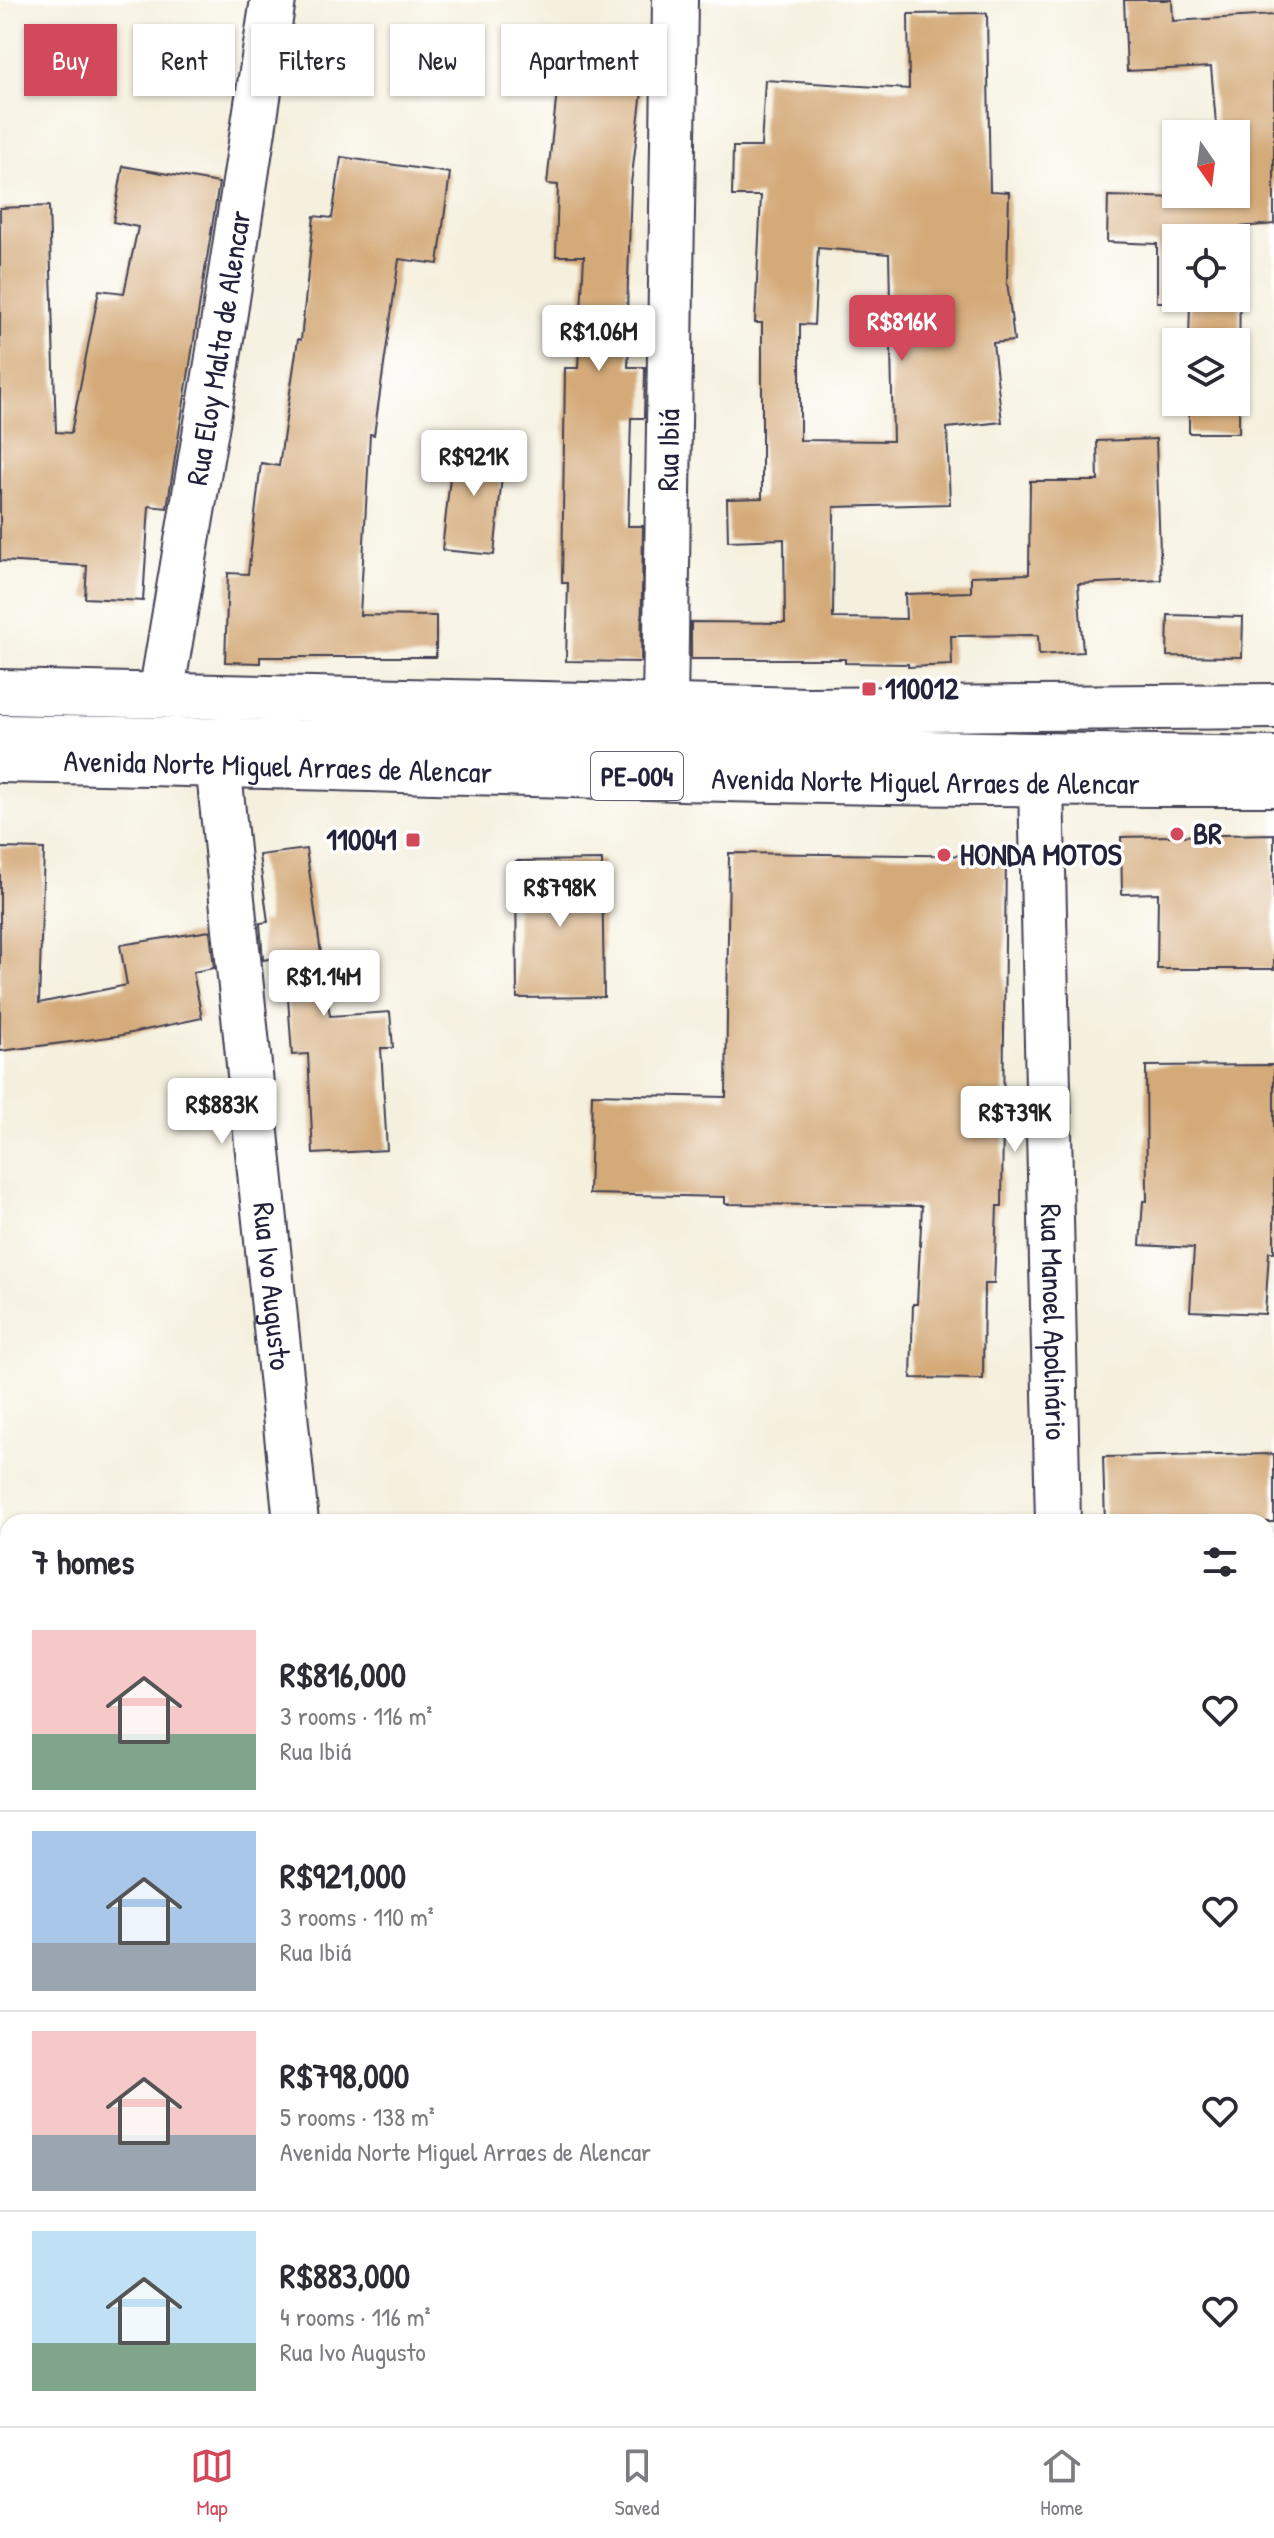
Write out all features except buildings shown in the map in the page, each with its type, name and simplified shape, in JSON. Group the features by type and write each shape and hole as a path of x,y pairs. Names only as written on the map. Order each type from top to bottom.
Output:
{"street":[{"name":"Rua Eloy Malta de Alencar","path":"161,695 217,364 273,0"},
{"name":"Rua Ibiá","path":"665,708 675,0"},
{"name":"PE-004","path":"0,692 807,710 1274,706"},
{"path":"0,713 811,728 1274,730"},
{"path":"0,736 1274,758"},
{"name":"Avenida Norte Miguel Arraes de Alencar","path":"0,760 218,763 773,780 1274,784"},
{"name":"Rua Ivo Augusto","path":"218,763 295,1514"},
{"name":"Rua Manoel Apolinário","path":"1041,784 1058,1514"}],"place":[{"name":"110012","path":"869,689"},
{"name":"BR","path":"1177,834"},
{"name":"110041","path":"413,840"},
{"name":"HONDA MOTOS","path":"944,855"}]}
